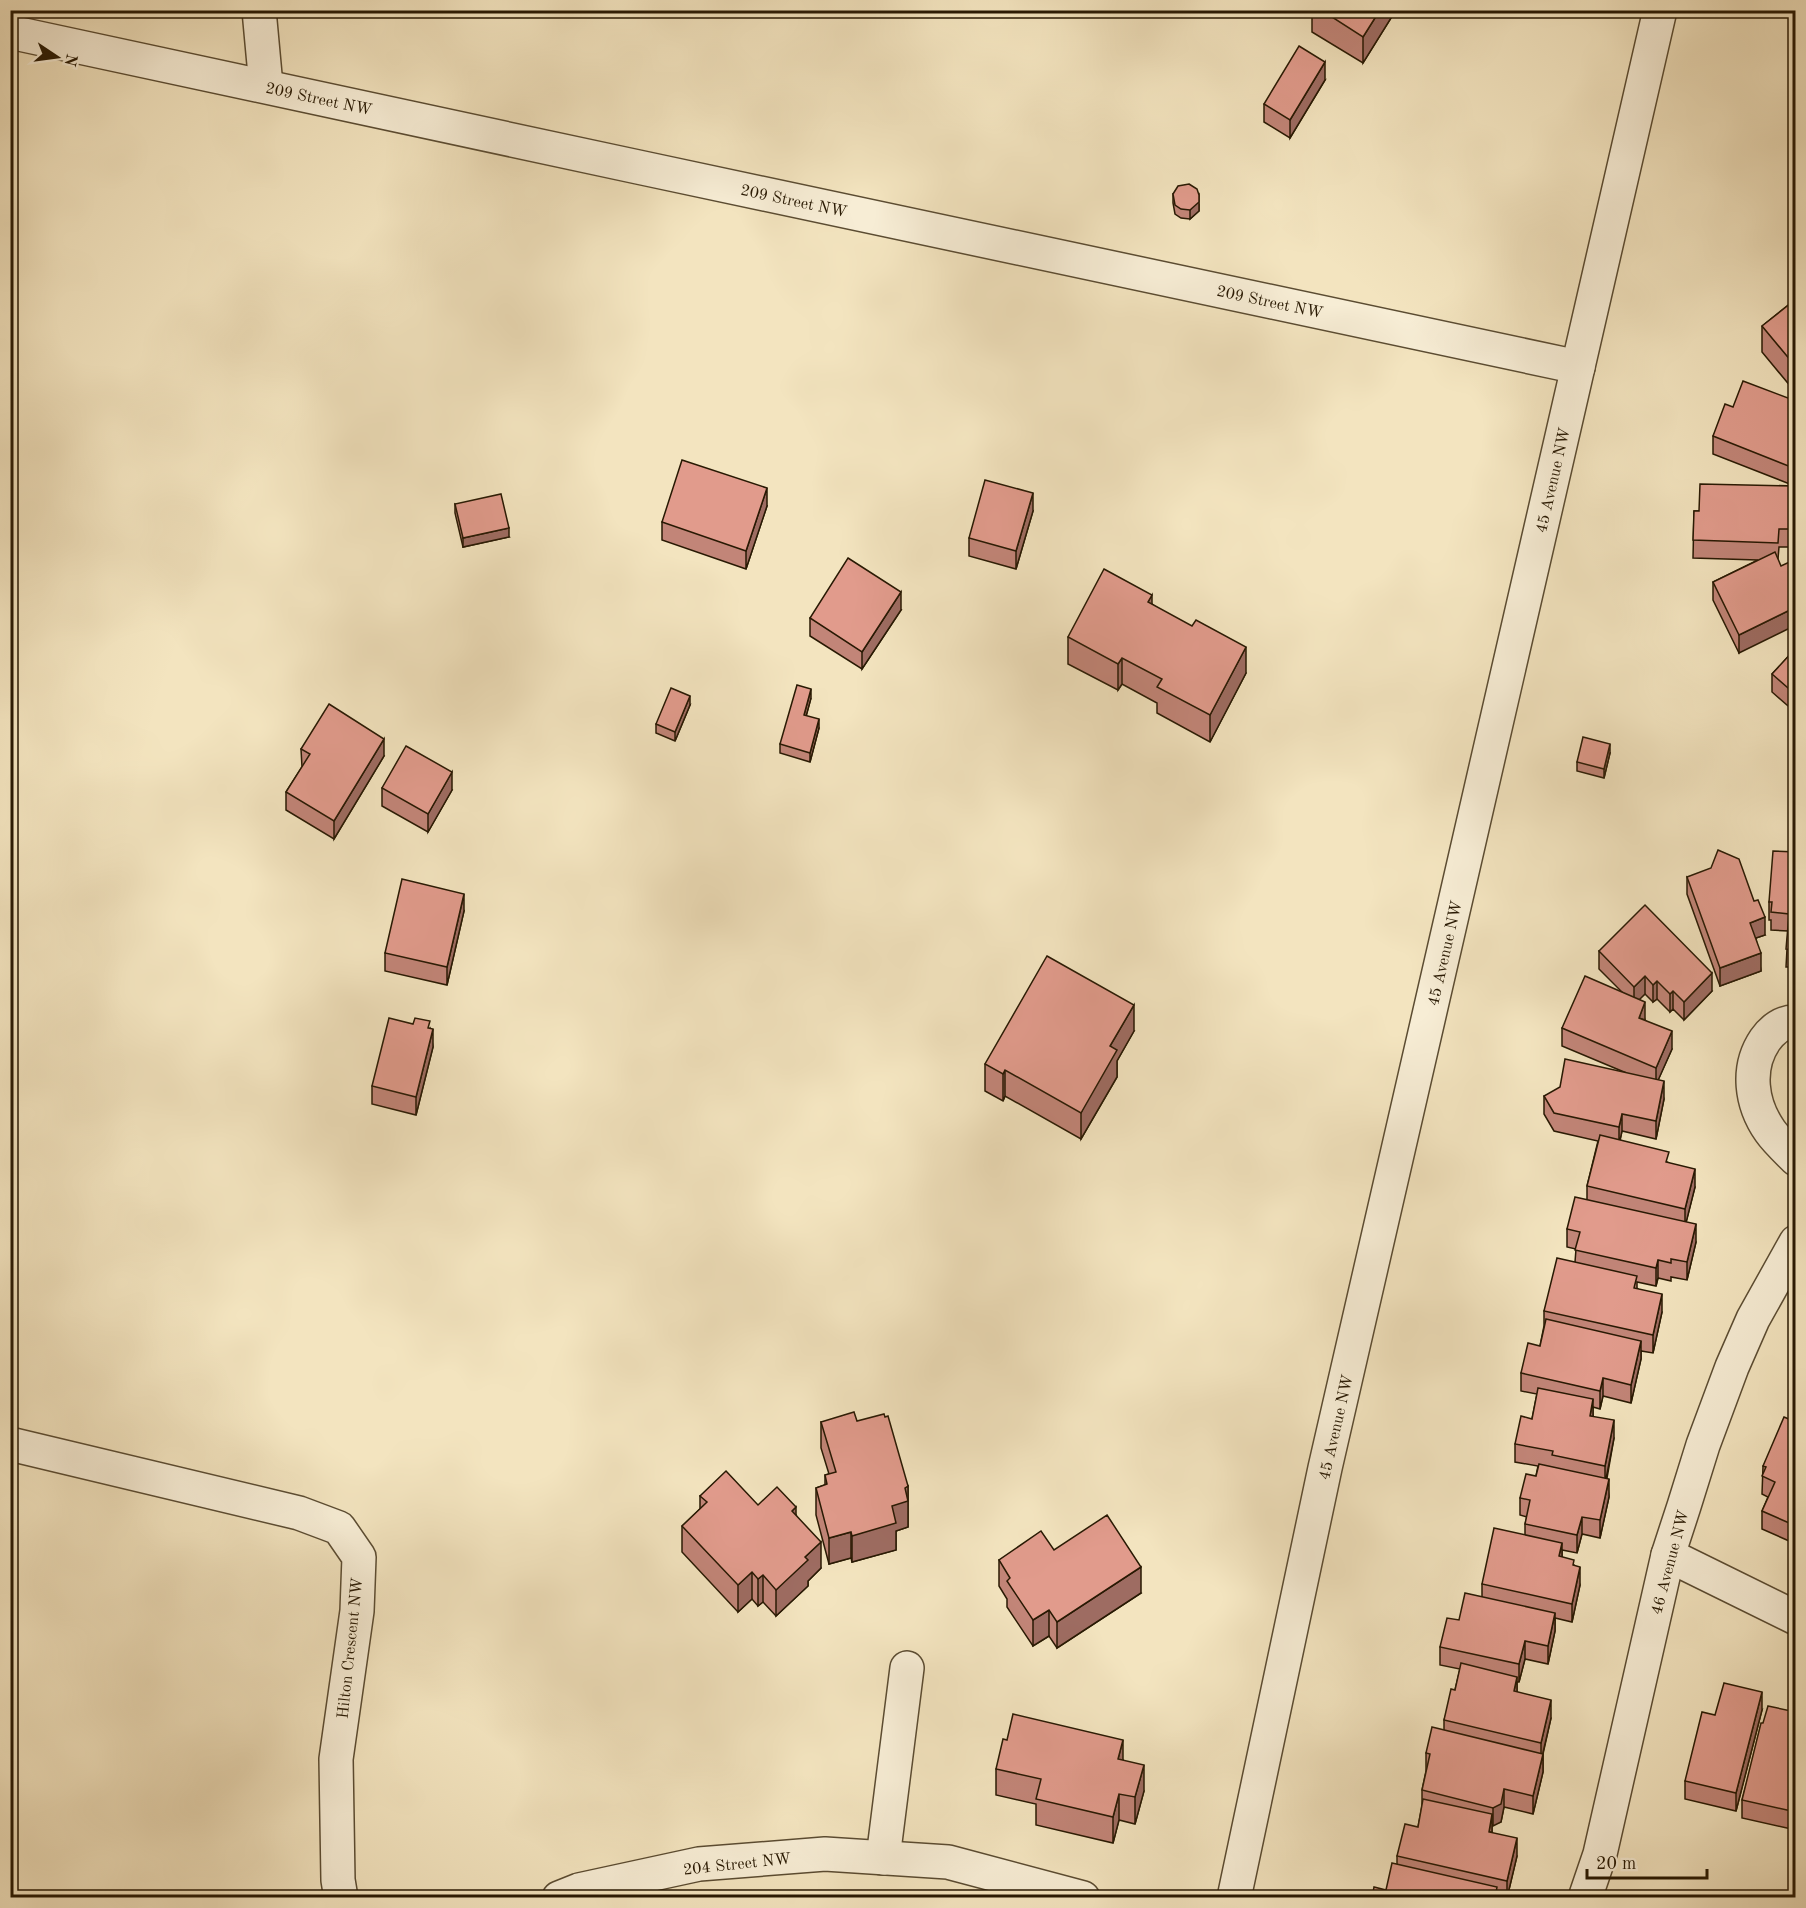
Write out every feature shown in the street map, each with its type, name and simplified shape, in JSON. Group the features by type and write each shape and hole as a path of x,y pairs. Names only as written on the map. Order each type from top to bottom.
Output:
{"street":[{"path":"259,10 266,86"},
{"name":"45 Avenue NW","path":"1234,1898 1328,1457 1660,10"},
{"name":"209 Street NW","path":"10,32 1578,367"},
{"path":"1796,1022 1788,1022 1771,1032 1756,1053 1752,1086 1759,1112 1771,1132 1796,1159"},
{"name":"46 Avenue NW","path":"1585,1898 1600,1854 1668,1555 1703,1445 1732,1367 1753,1319 1796,1242"},
{"name":"Hilton Crescent NW","path":"10,1444 299,1513 339,1528 359,1557 357,1611 336,1760 338,1880 341,1898"},
{"path":"1668,1555 1796,1618"},
{"path":"883,1858 907,1668"},
{"name":"204 Street NW","path":"559,1898 579,1890 699,1864 825,1854 948,1862 1083,1898"}],"building":[{"path":"1321,10 1380,10 1363,37"},
{"path":"1299,46 1325,62 1290,120 1264,104"},
{"path":"1189,184 1197,189 1199,202 1190,210 1181,209 1175,205 1173,194 1178,186"},
{"path":"1796,299 1796,367 1762,326"},
{"path":"1743,381 1796,401 1796,469 1713,436 1725,404 1733,407"},
{"path":"682,460 767,488 746,551 662,522"},
{"path":"985,480 1033,493 1016,551 969,538"},
{"path":"1700,484 1796,486 1796,529 1779,529 1778,543 1693,540 1694,511 1699,511"},
{"path":"501,494 509,528 463,538 455,504"},
{"path":"1775,552 1781,566 1796,559 1796,607 1739,635 1713,582"},
{"path":"848,558 901,592 862,652 810,618"},
{"path":"1104,569 1152,595 1148,602 1192,626 1196,620 1246,647 1210,715 1157,687 1162,679 1122,658 1118,664 1068,637"},
{"path":"1796,648 1796,693 1795,694 1772,674"},
{"path":"797,685 811,689 804,715 819,719 810,753 780,744"},
{"path":"671,688 690,696 675,732 656,724"},
{"path":"329,704 384,739 334,821 286,792 310,754 301,749"},
{"path":"1583,737 1610,744 1604,769 1577,762"},
{"path":"406,746 452,772 428,814 382,788"},
{"path":"1718,850 1739,859 1754,901 1758,900 1765,917 1750,923 1761,953 1720,968 1687,877 1711,868"},
{"path":"1773,851 1796,852 1796,950 1786,949 1789,914 1771,912 1772,902 1769,902"},
{"path":"402,879 464,894 447,967 385,953"},
{"path":"1645,905 1712,973 1684,1002 1673,991 1670,994 1657,981 1653,985 1645,976 1634,987 1599,951"},
{"path":"1047,956 1134,1005 1110,1046 1117,1050 1081,1113 1005,1070 1003,1074 985,1064"},
{"path":"1585,976 1645,1002 1639,1018 1672,1031 1656,1068 1562,1028"},
{"path":"389,1018 413,1024 415,1018 430,1021 428,1028 433,1029 416,1097 372,1086"},
{"path":"1565,1059 1664,1081 1656,1121 1622,1114 1619,1127 1554,1113 1544,1096 1560,1087"},
{"path":"1600,1135 1669,1152 1666,1162 1695,1169 1685,1209 1587,1186"},
{"path":"1575,1197 1696,1224 1687,1262 1671,1259 1671,1263 1658,1260 1656,1268 1575,1250 1580,1232 1567,1229"},
{"path":"1557,1258 1637,1276 1634,1288 1662,1294 1653,1335 1544,1311"},
{"path":"1546,1319 1641,1341 1631,1385 1603,1378 1600,1391 1521,1373 1528,1343 1540,1346"},
{"path":"1538,1388 1593,1399 1590,1416 1614,1420 1605,1466 1552,1455 1553,1451 1515,1444 1521,1416 1532,1419"},
{"path":"854,1412 857,1421 884,1414 885,1417 888,1416 908,1486 905,1488 908,1501 892,1506 896,1523 852,1536 851,1532 829,1538 816,1488 827,1484 825,1475 836,1472 821,1422"},
{"path":"1784,1417 1796,1422 1796,1526 1762,1511 1775,1482 1762,1476 1766,1467 1763,1466"},
{"path":"1539,1464 1609,1479 1600,1520 1582,1517 1577,1535 1525,1524 1530,1500 1520,1498 1526,1474 1536,1476"},
{"path":"726,1471 758,1505 777,1487 796,1507 792,1511 821,1542 805,1557 808,1560 776,1590 763,1575 758,1579 752,1572 738,1585 682,1526 707,1502 700,1496"},
{"path":"1107,1515 1141,1567 1057,1622 1049,1610 1033,1620 1007,1581 1010,1578 999,1560 1041,1531 1054,1550"},
{"path":"1494,1528 1562,1543 1559,1556 1574,1560 1573,1565 1580,1567 1572,1604 1482,1584"},
{"path":"1465,1593 1555,1613 1548,1646 1525,1641 1519,1664 1440,1647 1447,1618 1459,1620"},
{"path":"1461,1663 1517,1677 1514,1691 1551,1700 1541,1743 1444,1720 1451,1689 1455,1690"},
{"path":"1724,1683 1762,1692 1736,1793 1685,1781 1702,1712 1715,1715"},
{"path":"1768,1706 1796,1712 1796,1812 1742,1800 1761,1723 1763,1723"},
{"path":"1013,1714 1123,1740 1118,1759 1144,1765 1135,1797 1119,1794 1113,1817 1036,1799 1041,1779 996,1769 1003,1739 1007,1740"},
{"path":"1432,1727 1543,1754 1533,1796 1504,1789 1501,1804 1493,1808 1422,1790 1430,1754 1426,1753"},
{"path":"1423,1799 1492,1814 1489,1832 1517,1838 1507,1881 1397,1856 1405,1824 1418,1827"},
{"path":"1392,1863 1497,1887 1495,1898 1372,1898 1374,1887 1386,1890"}]}
